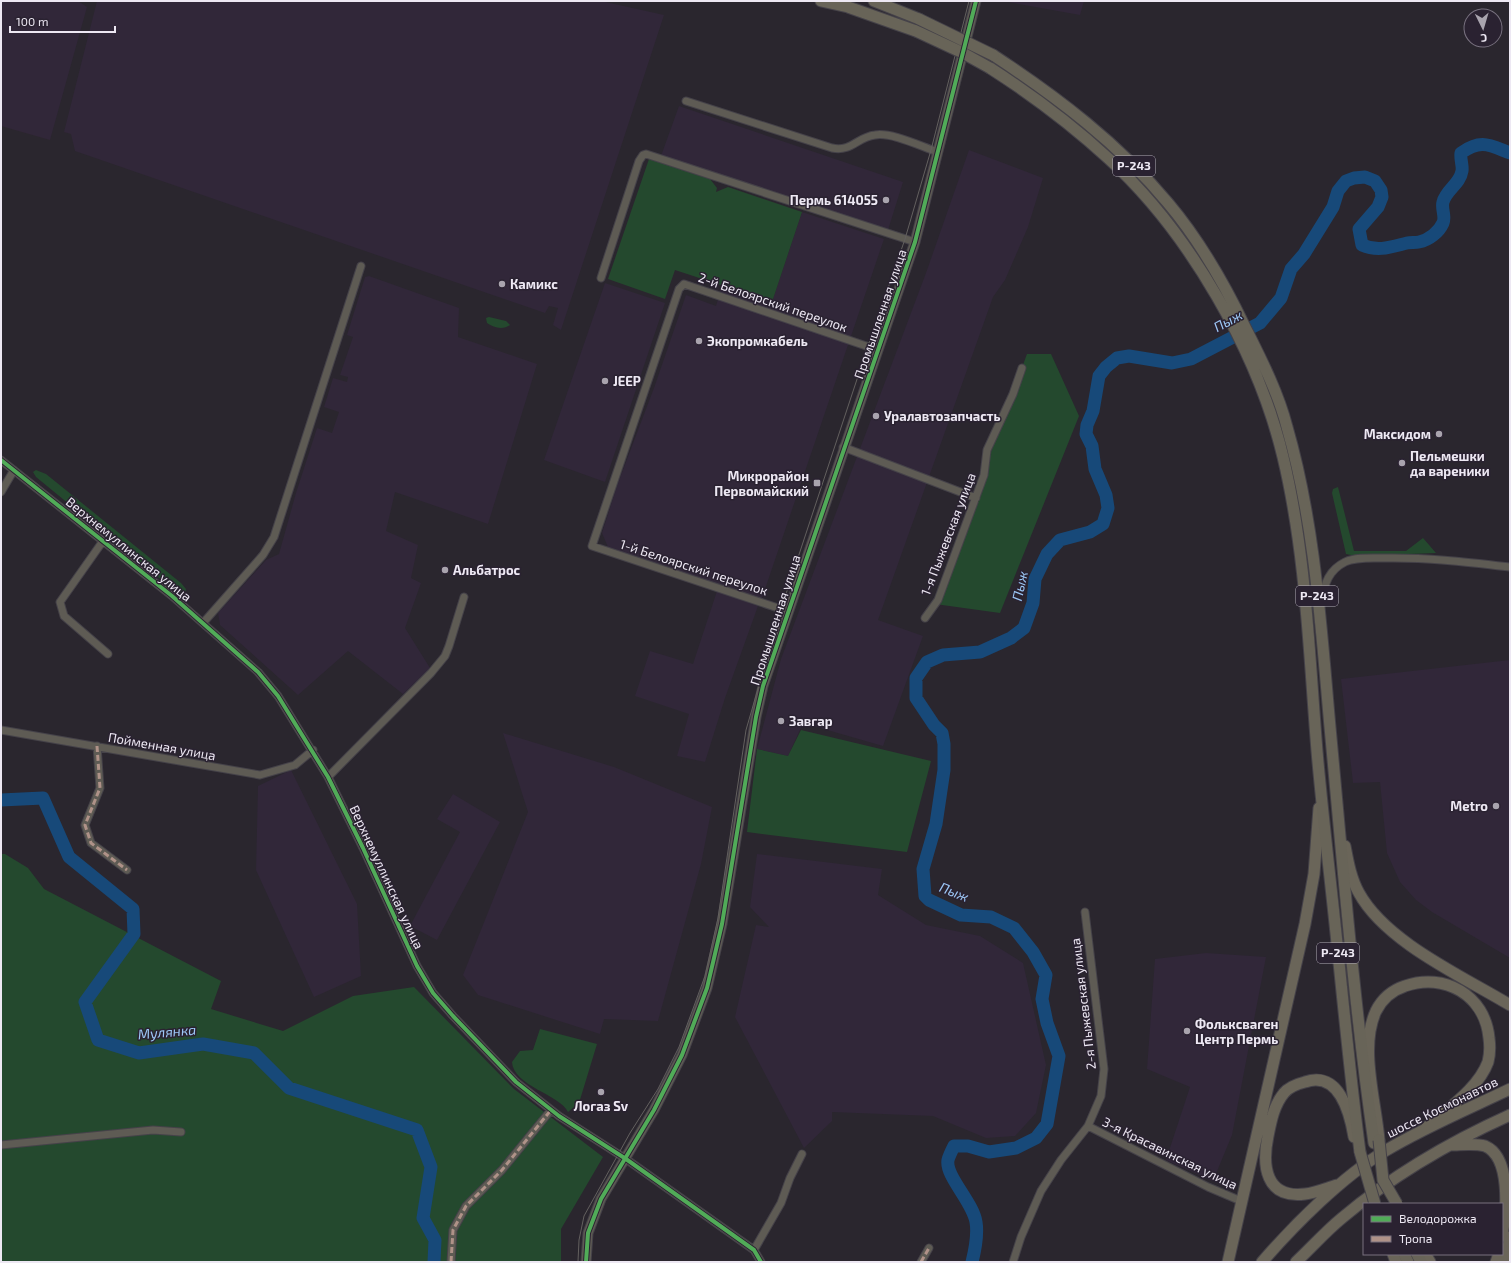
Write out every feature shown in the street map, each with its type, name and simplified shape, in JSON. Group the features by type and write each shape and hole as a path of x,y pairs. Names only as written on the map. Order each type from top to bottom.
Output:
{"highway":[{"name":"Р-243","path":"821,1 848,8 916,31 961,52 990,68 1033,96 1074,128 1110,159 1138,188 1181,241 1228,317 1248,359 1275,427 1290,492 1298,538 1305,603 1317,753 1358,1154 1377,1203"},
{"name":"Р-243","path":"874,1 919,19 993,55 1078,115 1121,153 1169,204 1192,235 1218,275 1259,354 1287,424 1299,474 1309,537 1324,654 1336,797 1364,1068 1376,1142"},
{"path":"1376,1142 1383,1180 1392,1203"},
{"path":"1383,1180 1396,1203"}],"main road":[{"path":"1228,1262 1305,924 1314,874 1319,817 1317,753"},
{"path":"1336,797 1351,874 1358,892 1377,919 1407,943 1510,1005"},
{"path":"1376,1142 1369,1053 1370,1033 1376,1011 1385,999 1396,989 1430,980 1447,984 1464,992 1483,1015 1488,1030 1490,1046 1488,1061 1480,1075 1469,1089 1426,1128"},
{"path":"1339,1184 1306,1194 1293,1195 1284,1192 1275,1186 1268,1177 1265,1165 1266,1147 1272,1116 1284,1093 1294,1086 1308,1080 1322,1081 1334,1086 1343,1098 1348,1112 1358,1154"},
{"name":"шоссе Космонавтов","path":"1262,1262 1339,1184 1384,1152 1426,1128 1510,1089"},
{"path":"1296,1262 1342,1218 1402,1173 1448,1145 1510,1115"},
{"path":"1448,1145 1484,1146 1493,1151 1504,1164 1508,1188 1503,1228"},
{"path":"1505,1262 1510,1237"}],"street":[{"name":"Промышленная улица","path":"586,1262 588,1233 601,1199 654,1110 682,1055 707,988 722,924 756,717 763,686 843,447 915,242 976,1"},
{"path":"686,101 832,148 845,149 868,137 882,134 938,152"},
{"path":"601,278 639,161 643,155 650,155 915,242"},
{"path":"203,623 263,555 274,537 361,266"},
{"name":"2-й Белоярский переулок","path":"592,546 678,289 684,284 878,350"},
{"name":"1-я Пыжевская улица","path":"925,618 938,600 984,475 987,450 1013,394 1022,368"},
{"path":"843,447 976,498"},
{"name":"Верхнемуллинская улица","path":"1,460 203,623 258,672 270,685 313,750 328,777 417,966 434,993 516,1082 551,1110 626,1159 754,1250 761,1262"},
{"path":"1,492 14,470"},
{"path":"103,541 60,602 64,616 108,654"},
{"name":"1-й Белоярский переулок","path":"592,546 787,611"},
{"path":"1324,654 1323,595 1326,582 1336,568 1347,562 1364,558 1416,557 1510,566"},
{"path":"328,777 445,656 464,596"},
{"name":"Пойменная улица","path":"1,730 260,775 295,765 313,750"},
{"path":"97,746 100,788 85,825 91,843 128,870"},
{"name":"2-я Пыжевская улица","path":"1013,1262 1021,1237 1041,1191 1061,1160 1088,1126 1101,1096 1104,1069 1085,912"},
{"path":"451,1262 453,1230 466,1206 502,1170 551,1110"},
{"name":"3-я Красавинская улица","path":"1088,1126 1208,1187 1241,1201"},
{"path":"1,1145 153,1130 181,1132"},
{"path":"754,1250 781,1202 790,1178 802,1154"},
{"path":"921,1262 929,1248"}],"shaded area":[{"path":"1,1 78,1 87,7 50,140 1,126"},
{"path":"97,1 601,1 664,15 561,330 553,325 558,308 549,306 545,313 75,151 71,134 64,132"},
{"path":"1002,1 1084,1 1080,15"},
{"path":"679,106 903,182 888,230 661,156"},
{"path":"969,150 1043,178 1028,227 1005,280 993,297 878,620 923,636 883,746 803,723 788,756 757,749 781,659 926,273"},
{"path":"802,212 884,239 762,598 608,547 602,533 618,483 654,388 686,295 716,306 722,286 772,302"},
{"path":"369,276 459,308 458,337 537,364 488,524 395,492 386,531 418,545 411,578 421,583 405,628 430,668 403,694 348,651 298,695 220,625 218,613 266,560 279,554 296,493 317,428 332,433 339,412 324,407 333,378 347,382 348,377 340,375 353,337 347,335 365,277"},
{"name":"JEEP","path":"605,283 665,303 605,482 544,460"},
{"path":"717,591 758,606 725,698 705,762 677,756 689,714 635,696 650,651 693,664"},
{"path":"1510,660 1510,958 1432,912 1416,900 1400,882 1387,853 1380,782 1353,783 1341,679"},
{"path":"503,733 614,767 712,807 701,864 658,1021 604,1019 600,1034 478,995 463,975 528,812"},
{"path":"291,770 357,904 361,976 314,997 256,870 258,786"},
{"path":"453,794 500,822 437,940 410,926 460,832 437,819"},
{"path":"757,854 882,869 878,895 926,925 980,936 1023,963 1046,1065 1036,1113 1015,1136 986,1138 933,1116 832,1112 832,1121 804,1148 735,1017 756,925 769,927 750,907"},
{"path":"1206,953 1266,957 1232,1135 1213,1181 1166,1160 1190,1087 1147,1069 1155,959"}],"green space":[{"path":"649,159 710,179 717,188 716,192 728,187 802,212 772,302 675,270 665,299 608,279"},
{"path":"489,317 506,321 510,325 507,327 498,328 487,323 486,318"},
{"path":"1027,354 1051,354 1079,416 1000,613 935,604"},
{"path":"36,470 46,474 181,583 186,589 185,594 180,595 36,477 33,472"},
{"path":"1338,487 1354,551 1406,551 1423,538 1436,553 1356,556 1346,554 1332,493 1333,489"},
{"path":"801,730 931,761 907,852 747,832 757,749 788,756"},
{"path":"1,854 5,854 28,868 44,889 221,981 211,1009 283,1031 353,996 414,987 514,1089 603,1157 561,1229 561,1262 1,1262"},
{"path":"540,1029 597,1044 579,1103 568,1112 564,1106 556,1100 520,1078 514,1070 512,1062 520,1051 533,1050"}],"waterway":[{"name":"Пыж","path":"972,1262 975,1247 976,1222 970,1206 951,1174 948,1166 950,1155 954,1146 968,1146 989,1152 1016,1148 1036,1138 1047,1124 1059,1056 1047,1023 1042,999 1046,975 1033,952 1014,928 991,917 961,915 929,900 925,896 923,869 936,824 944,770 944,744 942,733 934,725 916,698 916,678 927,662 943,655 980,652 1011,638 1024,628 1033,603 1035,579 1047,554 1060,540 1090,532 1103,524 1108,508 1106,495 1095,469 1092,446 1086,434 1087,425 1093,411 1099,376 1106,367 1117,358 1129,356 1172,363 1191,359 1260,323 1281,298 1291,269 1304,254 1333,207 1338,191 1346,181 1354,178 1365,177 1375,181 1381,190 1382,197 1378,207 1359,229 1362,245 1374,248 1390,247 1423,241 1439,229 1444,220 1443,202 1447,194 1461,176 1461,153 1474,146 1480,145 1491,146 1510,153"},
{"name":"Мулянка","path":"1,800 43,798 69,857 133,909 134,934 85,1002 98,1040 139,1053 203,1044 254,1053 289,1088 417,1130 431,1167 423,1218 435,1240 434,1262"}],"tram line":[{"path":"578,1262 579,1240 584,1216 630,1133 658,1089 679,1047 705,976 718,918 746,730 781,609 905,239 931,150 969,1"}],"marked path":[{"path":"97,746 100,788 85,825 91,843 127,870"},
{"path":"451,1262 453,1230 466,1206 502,1170 551,1110"},
{"path":"921,1262 929,1248"}],"cycle path":[{"path":"586,1262 588,1233 601,1199 654,1110 682,1055 707,988 722,924 756,717 763,686 915,242 976,1"},
{"path":"1,460 172,596 258,672 278,696 328,777 363,848 417,966 433,993 453,1016 516,1082 559,1116 626,1159 754,1250 761,1262"}],"place":[{"name":"Пермь 614055","path":"886,200"},
{"name":"Камикс","path":"502,284"},
{"name":"Экопромкабель","path":"699,341"},
{"name":"JEEP","path":"605,381"},
{"name":"Уралавтозапчасть","path":"876,416"},
{"name":"Максидом","path":"1439,434"},
{"name":"Пельмешки да вареники","path":"1402,463"},
{"name":"Микрорайон Первомайский","path":"817,483"},
{"name":"Альбатрос","path":"445,570"},
{"name":"Завгар","path":"781,721"},
{"name":"Metro","path":"1496,806"},
{"name":"Фольксваген Центр Пермь","path":"1187,1031"},
{"name":"Логаз Sv","path":"601,1092"}]}
